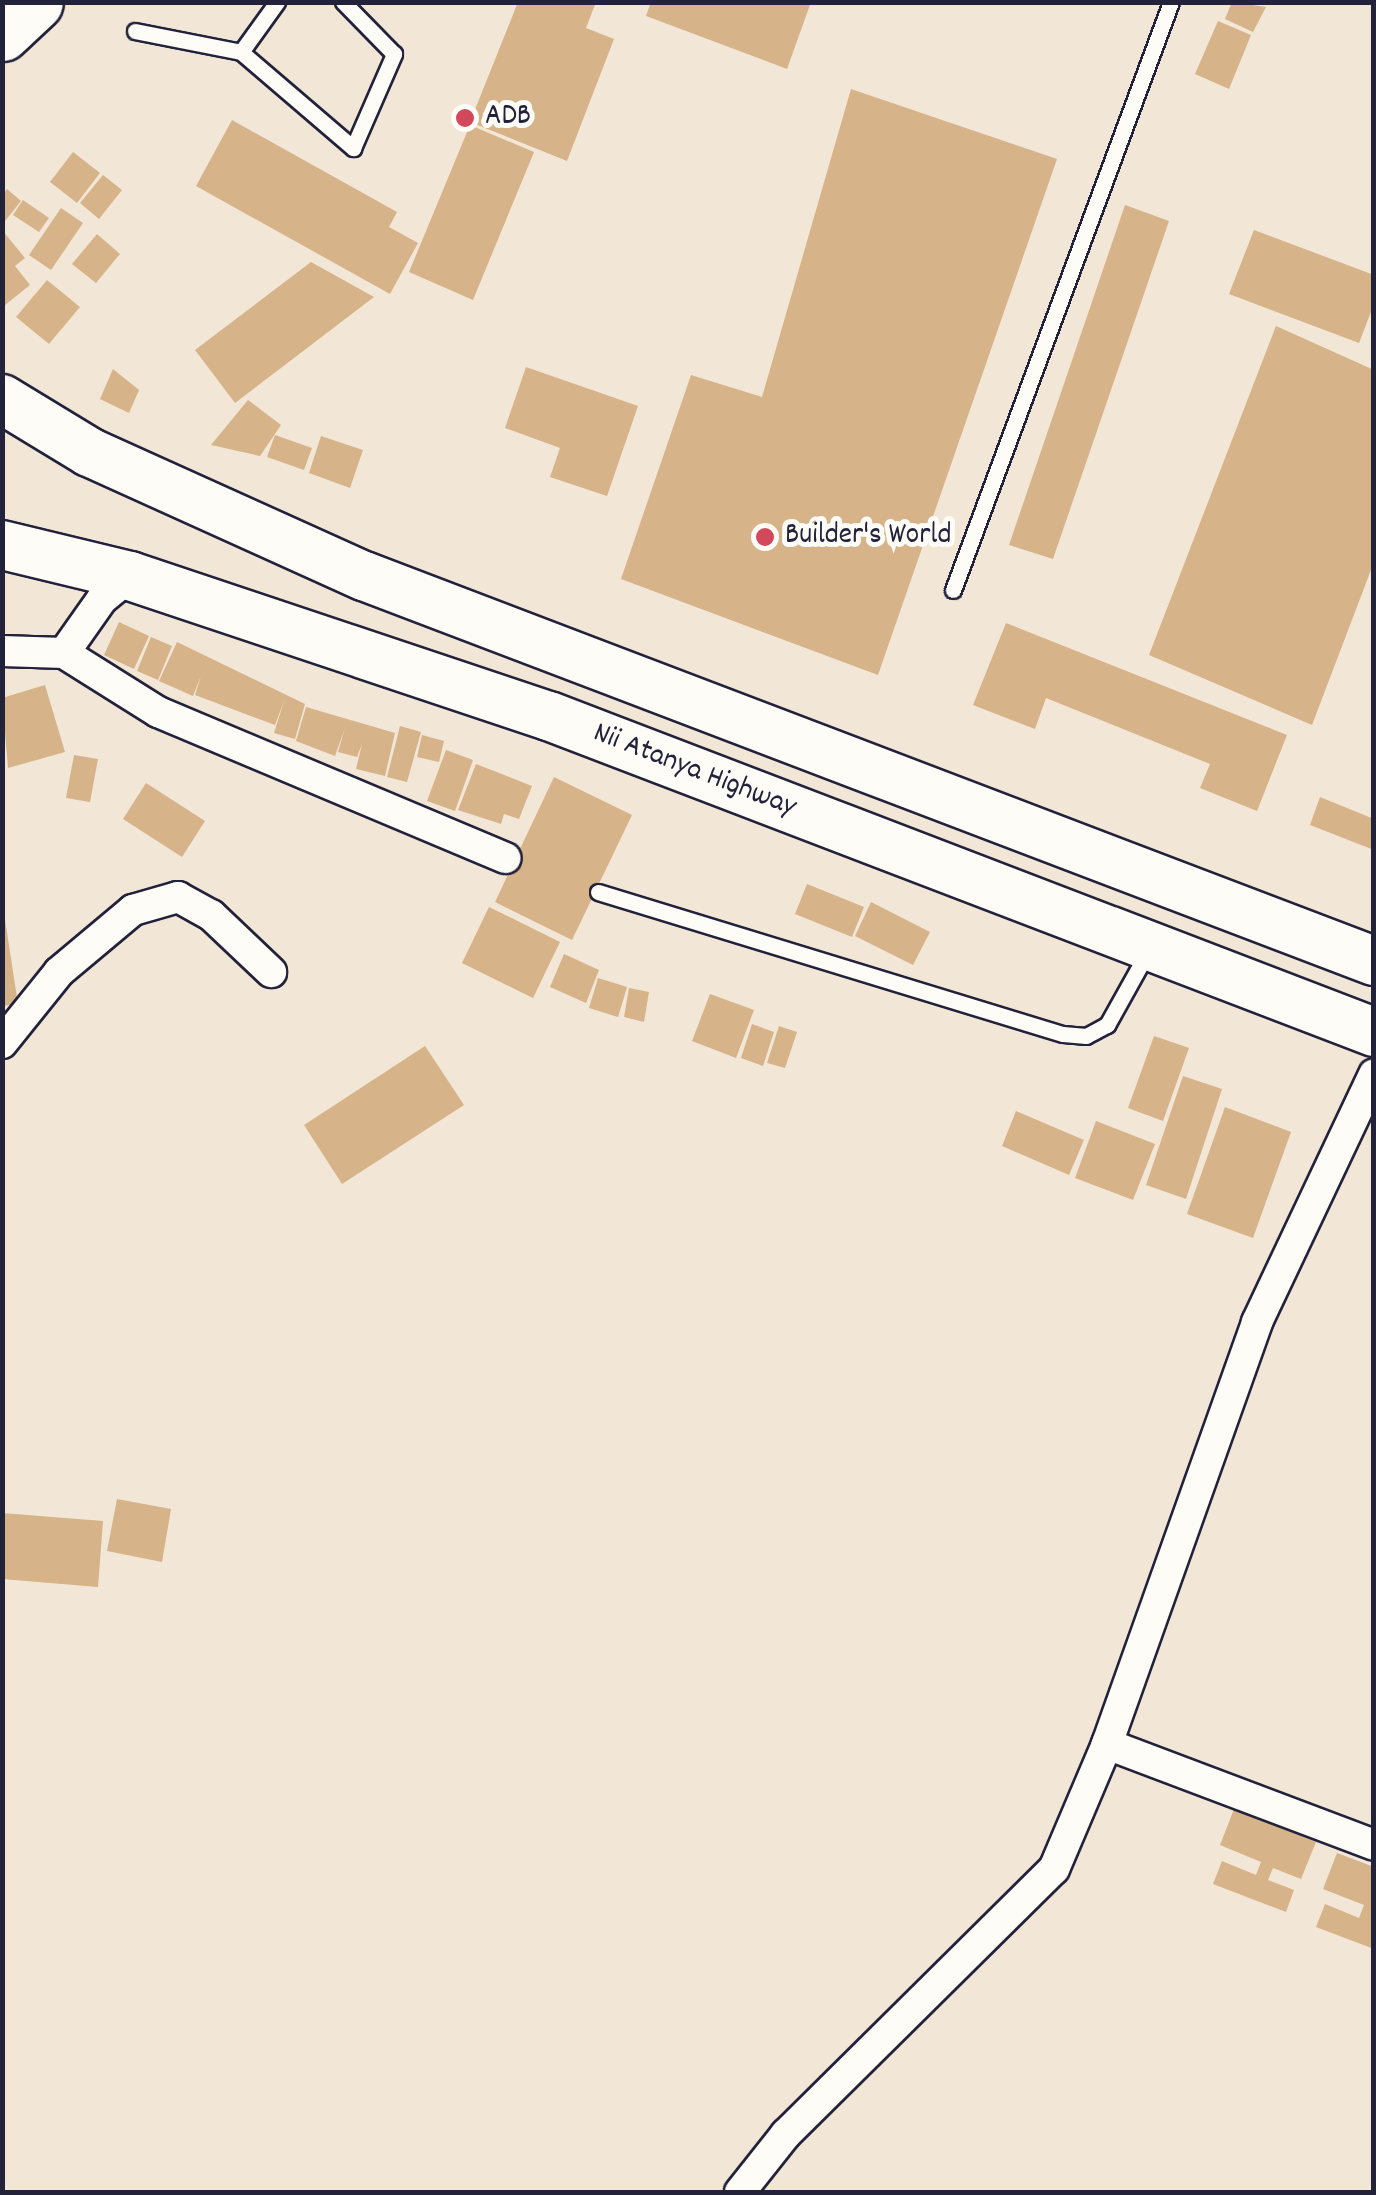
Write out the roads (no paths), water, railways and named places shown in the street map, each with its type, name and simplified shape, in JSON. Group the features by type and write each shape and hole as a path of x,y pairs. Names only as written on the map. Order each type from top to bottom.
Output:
{"highway":[{"path":"2,32 35,2"}],"main road":[{"path":"2,399 90,452 364,576 1374,961"},
{"name":"Nii Atanya Highway","path":"2,545 130,576 550,716 1374,1032"}],"street":[{"path":"64,652 102,599 130,576"},
{"path":"2,651 64,652 158,712 506,858"},
{"path":"2,1043 59,972 133,910 178,896 211,915 272,972"},
{"path":"740,2192 786,2134 1054,1869 1107,1744 1257,1322 1374,1074"},
{"path":"1107,1744 1374,1845"}],"lane":[{"path":"241,52 277,2"},
{"path":"135,31 241,52 353,148 394,54 343,2"},
{"path":"952,590 1170,2"},
{"path":"598,892 1063,1034 1086,1036 1108,1026 1150,948"}],"place":[{"name":"ADB","path":"465,118"},
{"name":"Builder's World","path":"765,537"}]}
